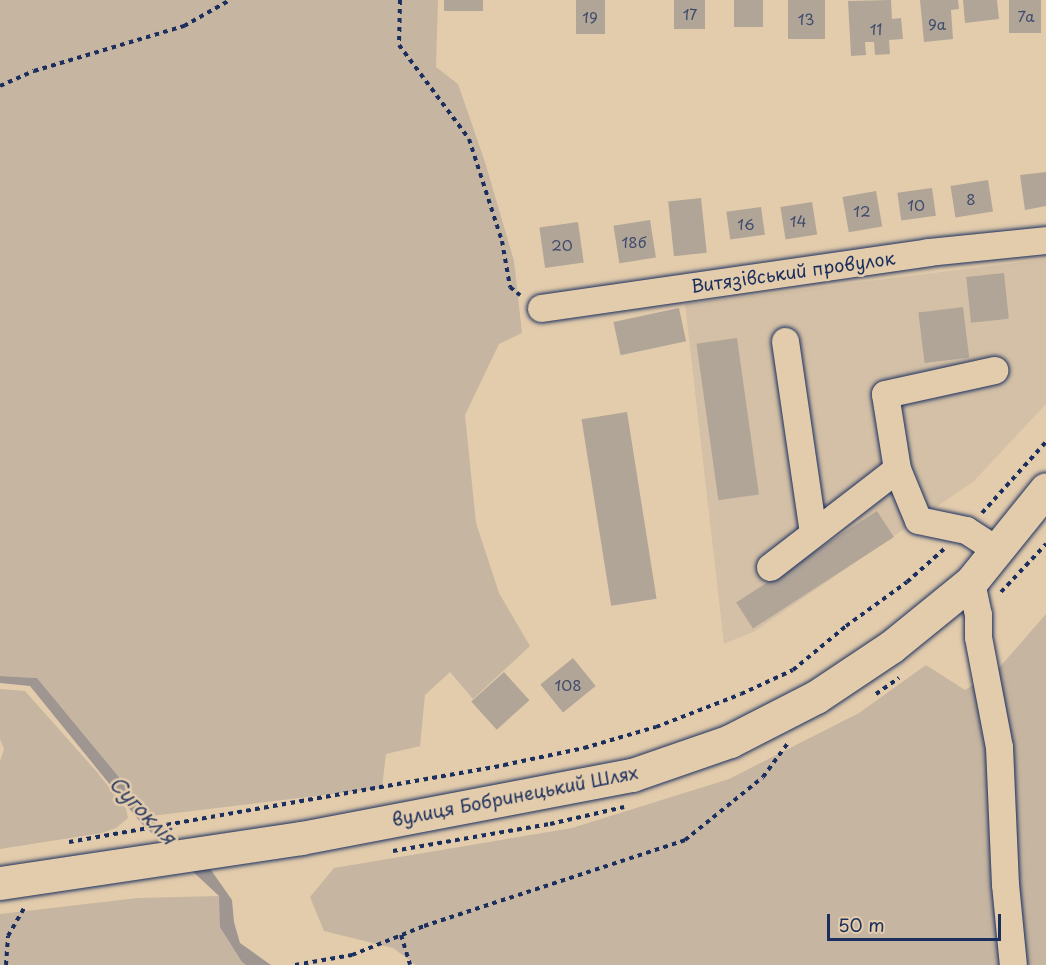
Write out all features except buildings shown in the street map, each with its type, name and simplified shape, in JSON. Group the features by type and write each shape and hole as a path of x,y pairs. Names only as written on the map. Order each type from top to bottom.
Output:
{"main road":[{"name":"вулиця Бобринецький Шлях","path":"0,884 301,838 632,775 729,741 816,697 891,646 970,582 1046,489"}],"street":[{"name":"Витязівський провулок","path":"541,308 928,252 1046,240"},
{"path":"785,341 813,533"},
{"path":"994,370 885,394 897,469 918,520 966,530 997,550"},
{"path":"770,567 897,469"},
{"path":"970,582 978,614 978,636 999,747 1005,884 1013,965"}],"path":[{"path":"0,86 34,71 183,26 230,0"},
{"path":"400,0 399,45 469,139 502,241 510,287 541,308"},
{"path":"102,836 504,765 584,748 656,727 741,694 793,670 846,626 908,582 966,530 1046,442"},
{"path":"978,614 1046,544"},
{"path":"295,965 352,955 401,935 685,840 763,777 792,736"},
{"path":"6,965 8,936 42,877"},
{"path":"401,935 410,965"}],"shaded area":[{"path":"0,0 438,0 436,67 458,84 485,162 514,261 522,333 499,344 465,415 476,523 499,593 530,646 473,699 450,672 425,695 420,746 386,754 382,788 151,816 37,678 0,676"},
{"path":"1046,259 1046,404 973,482 755,631 724,644 685,304"},
{"path":"1046,614 1046,965 416,965 393,948 324,931 310,897 334,868 572,828 729,779 859,713 926,665 965,690 998,669"},
{"path":"0,689 25,691 97,772 126,809 128,818 116,828 102,833 0,849 0,761 4,749 0,739"},
{"path":"219,896 242,962 246,965 0,965 0,914 138,898"}],"water":[{"name":"Сугоклія","path":"0,676 37,678 151,816 211,870 232,900 234,922 240,943 271,965 246,965 242,962 220,927 219,896 141,823 30,686 0,683"}]}
